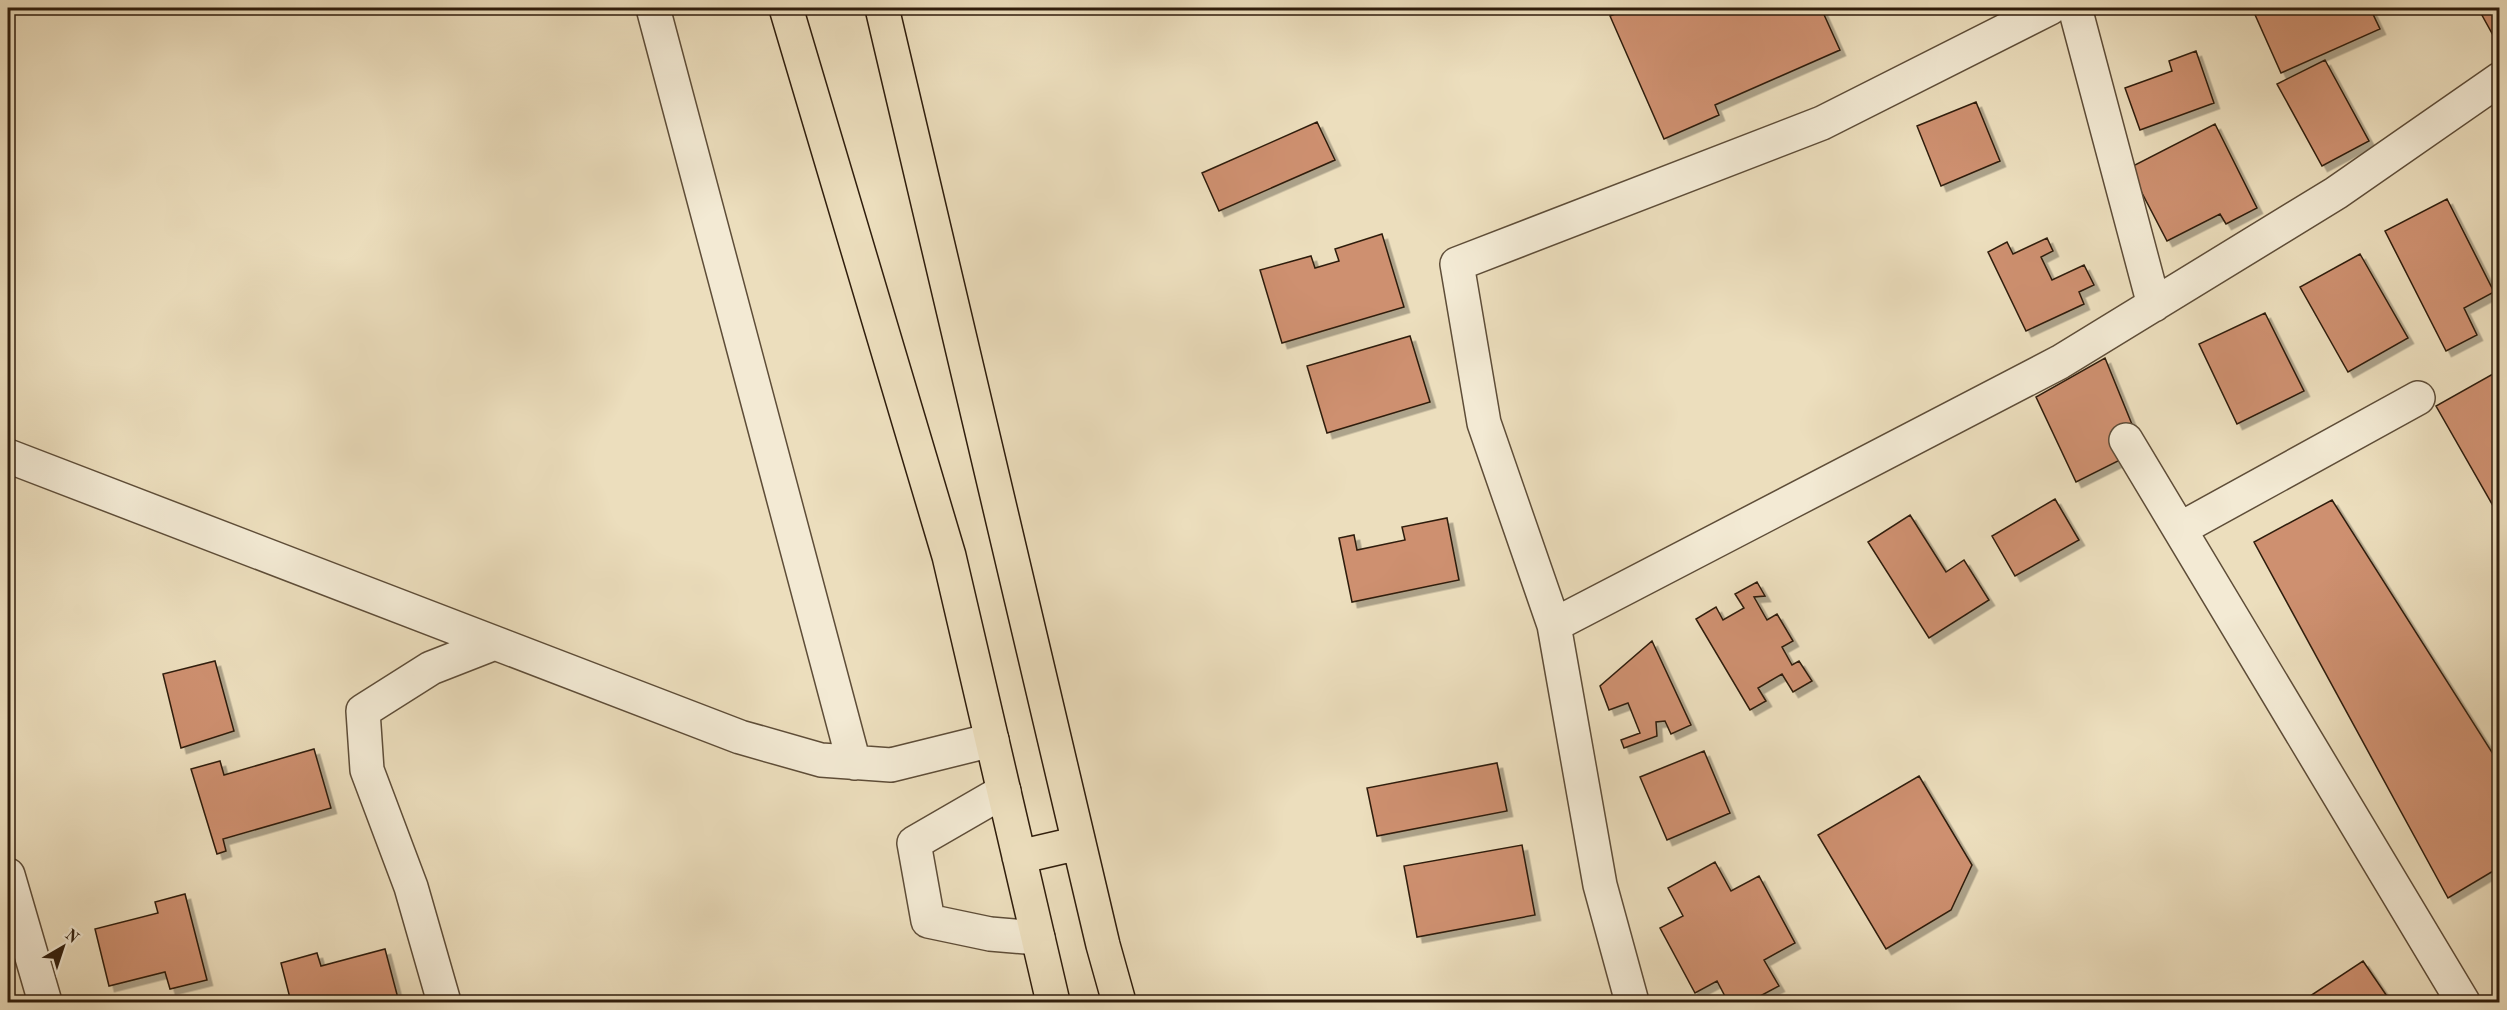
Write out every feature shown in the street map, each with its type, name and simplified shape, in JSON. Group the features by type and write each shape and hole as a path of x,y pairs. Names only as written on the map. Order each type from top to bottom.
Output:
{"highway":[{"path":"786,8 949,556 1053,1002"},
{"path":"882,8 1079,843 1119,1002"},
{"path":"1019,857 1079,843"}],"street":[{"path":"653,8 854,763"},
{"path":"1632,1002 1600,885 1554,625 1484,423 1457,264 1822,123 2050,8"},
{"path":"2074,8 2154,305"},
{"path":"1554,625 2060,362 2336,193 2499,79"},
{"path":"2180,529 2418,398"},
{"path":"2126,440 2463,1002"},
{"path":"12,464 495,643 740,737 821,760 891,765 992,740"},
{"path":"444,1002 411,887 367,770 363,711 431,668 495,643"},
{"path":"1004,791 914,843 928,921 990,934 1038,938"},
{"path":"8,875 13,916 45,1002"}],"building":[{"path":"1629,8 1821,8 1840,50 1715,105 1719,115 1664,139 1610,16"},
{"path":"2252,8 2370,8 2380,29 2281,73"},
{"path":"2478,8 2500,8 2500,46 2499,46"},
{"path":"2196,51 2214,103 2140,130 2125,88 2172,71 2169,61"},
{"path":"2325,60 2369,141 2322,166 2277,84"},
{"path":"1976,102 2000,161 1941,186 1917,126"},
{"path":"1317,122 1335,160 1219,211 1202,173"},
{"path":"2215,124 2257,208 2226,224 2220,214 2167,241 2129,168"},
{"path":"2447,199 2494,292 2464,308 2477,335 2446,351 2385,231"},
{"path":"1382,234 1404,307 1282,343 1260,270 1311,256 1315,268 1339,261 1335,249"},
{"path":"2047,238 2053,251 2041,257 2052,280 2084,265 2094,285 2079,292 2084,304 2026,331 1988,252 2007,242 2013,254"},
{"path":"2360,254 2408,338 2348,372 2300,287"},
{"path":"2265,313 2304,391 2237,424 2199,344"},
{"path":"1410,336 1430,402 1327,433 1307,366"},
{"path":"2105,358 2142,449 2076,482 2036,397"},
{"path":"2500,370 2500,518 2436,406"},
{"path":"2055,499 2079,540 2015,576 1992,536"},
{"path":"2332,500 2500,765 2500,867 2448,898 2254,542"},
{"path":"1910,515 1946,572 1964,560 1989,600 1929,638 1868,542"},
{"path":"1447,518 1459,580 1352,602 1339,538 1354,535 1357,550 1405,540 1402,527"},
{"path":"1757,582 1765,596 1754,597 1767,620 1777,614 1793,641 1782,647 1792,665 1799,661 1812,681 1793,692 1782,674 1758,688 1766,701 1750,710 1696,619 1716,607 1723,620 1744,608 1735,594"},
{"path":"1652,641 1691,725 1671,734 1665,721 1656,722 1657,736 1624,748 1621,740 1640,733 1628,703 1609,710 1600,686"},
{"path":"215,661 234,731 181,748 163,674"},
{"path":"314,749 331,808 223,839 226,851 217,854 191,769 220,761 224,775"},
{"path":"1704,751 1730,813 1667,840 1640,777"},
{"path":"1497,763 1507,811 1377,836 1367,788"},
{"path":"1919,776 1972,865 1951,910 1886,949 1818,835"},
{"path":"1522,845 1535,915 1417,937 1404,866"},
{"path":"1715,862 1731,891 1759,876 1795,943 1764,960 1779,986 1749,1002 1728,1002 1717,981 1695,993 1660,928 1683,916 1668,888"},
{"path":"185,894 207,980 170,989 165,972 109,986 95,929 158,913 155,902"},
{"path":"385,949 399,1002 291,1002 281,963 317,953 321,966"},
{"path":"2363,961 2391,1002 2301,1002"}]}
